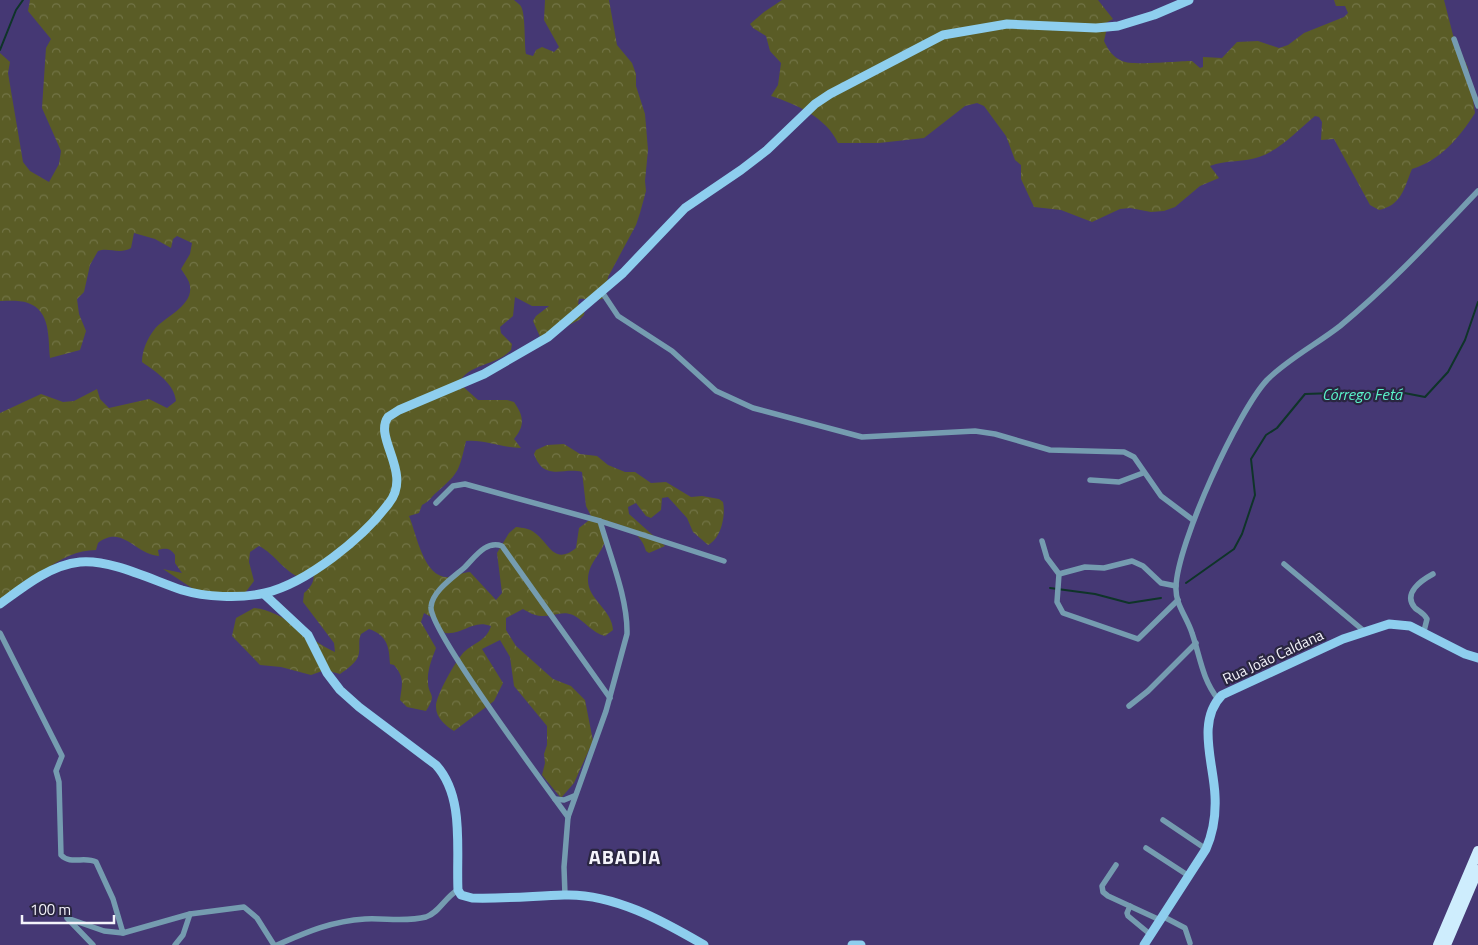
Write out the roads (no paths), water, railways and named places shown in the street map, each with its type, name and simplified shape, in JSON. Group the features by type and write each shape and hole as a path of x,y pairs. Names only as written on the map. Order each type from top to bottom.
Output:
{"main road":[{"path":"1438,945 1478,851"},
{"path":"1446,945 1478,870"}],"street":[{"path":"0,604 33,580 54,569 77,562 91,561 185,591 228,595 264,594 288,584 348,546 389,504 394,496 398,482 384,430 385,421 391,414 484,374 548,337 602,292 685,208 761,155 815,104 943,34 1007,24 1096,28 1118,26 1154,15 1189,0"},
{"path":"1454,39 1478,106"},
{"path":"1218,699 1206,682 1196,643 1178,600 1176,586 1193,520 1236,430 1268,380 1340,325 1393,279 1478,191"},
{"path":"602,292 618,316 672,351 716,391 754,408 862,437 877,438 939,432 975,431 995,434 1050,450 1124,452 1134,457 1143,473 1161,496 1193,520"},
{"path":"1090,480 1120,482 1143,473"},
{"path":"436,503 450,489 460,484 600,521 724,561"},
{"path":"565,895 564,867 568,817 610,698 627,634 628,621 600,521"},
{"path":"1042,541 1047,558 1059,574 1057,602 1060,610 1134,640 1142,637 1178,600"},
{"path":"568,817 450,647 431,613 432,602 438,592 480,552 489,546 502,546 610,698"},
{"path":"1059,574 1080,568 1112,567 1132,561 1143,566 1161,582 1176,586"},
{"path":"1284,564 1364,631"},
{"path":"1424,631 1427,619 1414,606 1412,594 1415,586 1433,574"},
{"path":"264,594 308,635 327,673 340,690 359,707 436,765 445,775 451,786 455,809 458,890 464,897 565,895 598,899 637,910 704,945"},
{"name":"Rua João Caldana","path":"1144,945 1206,849 1212,836 1215,796 1208,728 1209,716 1218,699 1231,690 1364,631 1399,624 1424,631 1465,654 1478,658"},
{"path":"0,633 62,756 56,772 60,782 61,855 69,860 90,860 96,862 113,900 123,933"},
{"path":"1129,706 1148,691 1196,643"},
{"path":"555,799 564,800 574,796"},
{"path":"1163,820 1206,849"},
{"path":"1146,848 1189,876"},
{"path":"1116,865 1102,889 1108,896 1185,928 1190,943"},
{"path":"93,945 67,918 104,931 123,933 190,914 244,907 257,918 275,945 320,926 341,921 414,919 434,914 450,895 458,890"},
{"path":"1130,906 1127,913 1128,916 1151,934"},
{"path":"175,945 183,935 190,914"},
{"path":"852,945 861,945"}],"waterway":[{"path":"0,50 16,10 23,0"},
{"name":"Córrego Fetá","path":"1186,583 1234,549 1242,534 1255,495 1251,459 1266,435 1277,428 1305,394 1394,391 1425,397 1448,372 1465,340 1478,302"},
{"name":"Córrego Fetá","path":"1050,588 1095,594 1129,603 1161,598"}],"district":[{"name":"ABADIA","path":"625,857"}]}
